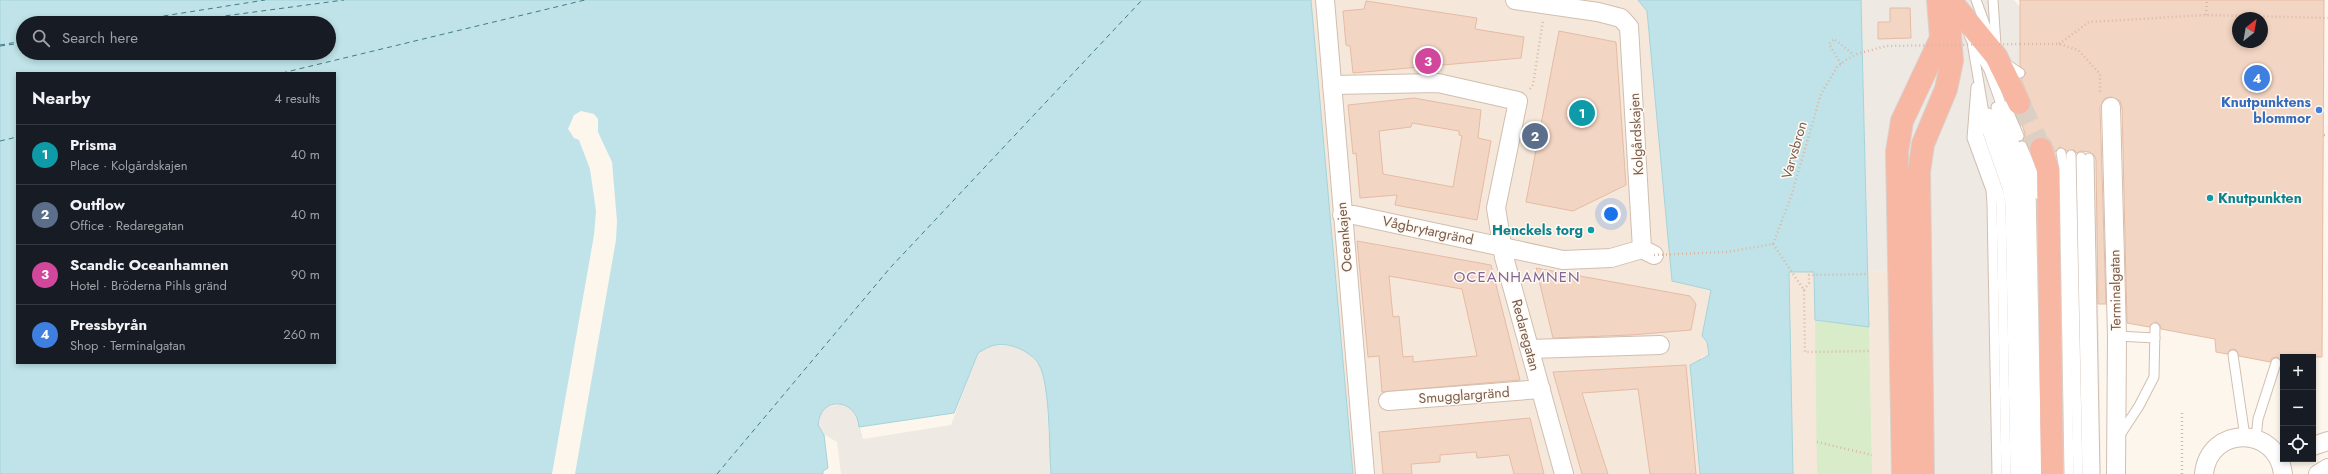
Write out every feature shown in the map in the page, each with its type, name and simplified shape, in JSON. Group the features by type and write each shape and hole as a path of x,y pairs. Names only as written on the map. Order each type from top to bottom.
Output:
{"highway":[{"path":"1954,1 1992,63 2019,86"},
{"path":"1903,474 1897,152 1902,121 1940,38 1954,1"},
{"path":"1923,474 1919,172 1923,144 1946,89 1952,61 1954,1"},
{"path":"2044,150 2048,170 2052,474"}],"street":[{"name":"Oceankajen","path":"1325,0 1339,85 1365,474"},
{"path":"1515,0 1545,4"},
{"name":"Kolgårdskajen","path":"1545,4 1621,18 1629,27 1648,252"},
{"path":"1339,85 1438,82 1518,101"},
{"name":"Redaregatan","path":"1518,101 1496,208 1502,246 1564,474"},
{"name":"Terminalgatan","path":"2111,107 2123,337 2116,442 2116,474"},
{"name":"Vågbrytargränd","path":"1348,215 1502,246"},
{"path":"1502,246 1563,260 1611,258 1648,252"},
{"path":"1530,349 1660,345"},
{"name":"Smugglargränd","path":"1388,401 1541,389"},
{"path":"2204,474 2210,457 2220,444 2236,437 2250,438 2278,450 2283,474"},
{"path":"2316,445 2328,441"},
{"path":"2318,474 2328,468"}],"lane":[{"path":"1994,0 1992,63 1999,125 2024,192 2025,205 2030,474"},
{"path":"1954,1 1972,42 1987,131 2010,204 2015,474"},
{"path":"1909,474 1905,159 1909,130 1942,56 1940,38"},
{"path":"1972,42 1992,63 2019,86"},
{"path":"1917,474 1915,172 1917,142 1940,82 1942,62"},
{"path":"1992,63 2019,136"},
{"path":"1992,63 2031,190 2033,204 2038,474"},
{"path":"1977,75 1972,138 1990,190 1992,204 1997,474"},
{"path":"1977,75 1979,136 2000,193 2001,204 2006,474"},
{"path":"1977,75 2017,194 2022,474"},
{"path":"2044,150 2038,185 2040,204 2045,474"},
{"path":"2044,150 2056,169 2061,474"},
{"path":"2044,150 2064,168 2069,474"},
{"path":"2071,155 2078,474"},
{"path":"2087,474 2085,158 2095,474"},
{"path":"2116,442 2139,406 2154,377 2155,328"},
{"path":"2123,337 2155,338"},
{"path":"2233,355 2250,438"},
{"path":"2250,438 2258,419 2276,363"}],"path":[{"path":"2207,0 2206,15 2328,18"},
{"path":"1518,101 1533,85 1545,4"},
{"name":"Varvsbron","path":"1773,244 1789,202 1821,94 1841,64 1854,55 1886,46 2059,44 2089,22 2206,15"},
{"path":"1841,64 1829,44 1834,38 1854,55"},
{"path":"1648,252 1727,252 1773,244 1800,281 1804,290 1805,352 1871,351"},
{"path":"1804,290 1809,283 1809,274 1868,274"},
{"path":"2182,411 2182,474"},
{"path":"1817,442 1872,455"}],"shaded area":[{"path":"1311,0 1638,0 1647,11 1672,280 1711,290 1702,336 1707,342 1709,355 1701,357 1697,432 1700,474 1353,474"},
{"path":"1861,0 2014,0 2020,7 2019,145 2096,160 2101,474 1890,474 1888,270 1868,272"},
{"path":"1888,270 1890,474 1793,474 1789,272 1814,272 1815,320 1869,327 1868,272"},
{"path":"995,345 1014,346 1028,353 1041,368 1046,389 1051,474 841,474 837,442 820,432 818,425 819,413 823,409 838,404 846,404 851,408 858,420 863,439 951,425 978,353"}],"green space":[{"path":"1815,320 1869,327 1872,474 1817,474"}],"water":[{"path":"0,0 1311,0 1353,474 1051,474 1048,405 1041,369 1034,358 1022,350 1009,345 995,345 978,353 954,413 859,427 857,417 852,410 846,406 838,404 831,405 825,409 820,415 818,425 824,435 828,468 823,471 823,474 0,474"},
{"path":"1638,0 1861,0 1869,327 1815,320 1814,272 1789,272 1793,474 1700,474 1690,365 1709,355 1707,342 1702,336 1711,290 1672,281 1647,11"}],"pier":[{"path":"581,111 594,114 598,119 598,132 612,162 617,221 616,240 575,474 552,474 594,235 596,211 590,169 579,140 574,138 568,129 574,115"}],"building":[{"name":"Knutpunkten","path":"2020,0 2324,0 2322,357 2316,357 2316,354 2280,354 2280,360 2277,357 2272,358 2270,362 2239,356 2235,349 2230,350 2227,354 2216,352 2215,339 2161,329 2160,325 2156,322 2149,327 2127,323 2122,107 2120,101 2111,97 2105,98 2100,107 2106,304 2098,304 2096,160 2094,155 2089,152 2080,151 2077,153 2074,150 2067,151 2060,147 2055,152 2050,140 2044,137 2037,137 2029,147 2023,140 2025,134 2019,115 2029,110 2031,103 2021,79 2026,73 2020,66"},
{"path":"1366,1 1477,18 1475,29 1524,37 1521,58 1353,73 1350,46 1346,45 1343,11 1364,9"},
{"path":"1890,8 1910,8 1911,38 1878,39 1878,22 1890,22"},
{"path":"1559,31 1616,42 1626,185 1573,211 1526,202"},
{"path":"1414,98 1481,110 1478,138 1491,141 1477,220 1395,205 1397,195 1360,198 1356,153 1353,154 1348,105","holes":["1412,123 1459,131 1459,135 1462,136 1453,187 1383,174 1379,131 1411,127"]},
{"path":"1357,241 1491,265 1520,380 1382,392 1379,356 1368,357","holes":["1389,276 1462,289 1477,356 1413,362 1413,356 1403,357 1399,316 1393,317"]},
{"path":"1536,268 1690,296 1696,304 1691,330 1631,335 1553,338"},
{"path":"1686,365 1696,474 1650,474 1638,389 1582,393 1608,474 1582,474 1553,372"},
{"path":"1530,418 1544,474 1514,474 1509,455 1477,458 1476,452 1440,455 1440,462 1411,464 1412,474 1383,474 1379,432"}],"ferry route":[{"path":"163,16 265,0"},
{"path":"224,16 344,0"},
{"path":"336,60 585,0"},
{"path":"717,474 890,268 1142,0"},
{"path":"0,45 16,42"},
{"path":"0,46 16,44"},
{"path":"286,72 336,60"},
{"path":"0,141 16,137"}],"tunnel":[{"path":"2019,103 2041,149"}],"place":[{"name":"Scandic Oceanhamnen","path":"1428,61"},
{"name":"Pressbyrån","path":"2257,78"},
{"name":"Knutpunktens blommor","path":"2319,110"},
{"name":"Prisma","path":"1582,113"},
{"name":"Outflow","path":"1535,136"},
{"name":"Knutpunkten","path":"2210,198"},
{"name":"Henckels torg","path":"1591,230"}],"district":[{"name":"OCEANHAMNEN","path":"1517,277"}]}
